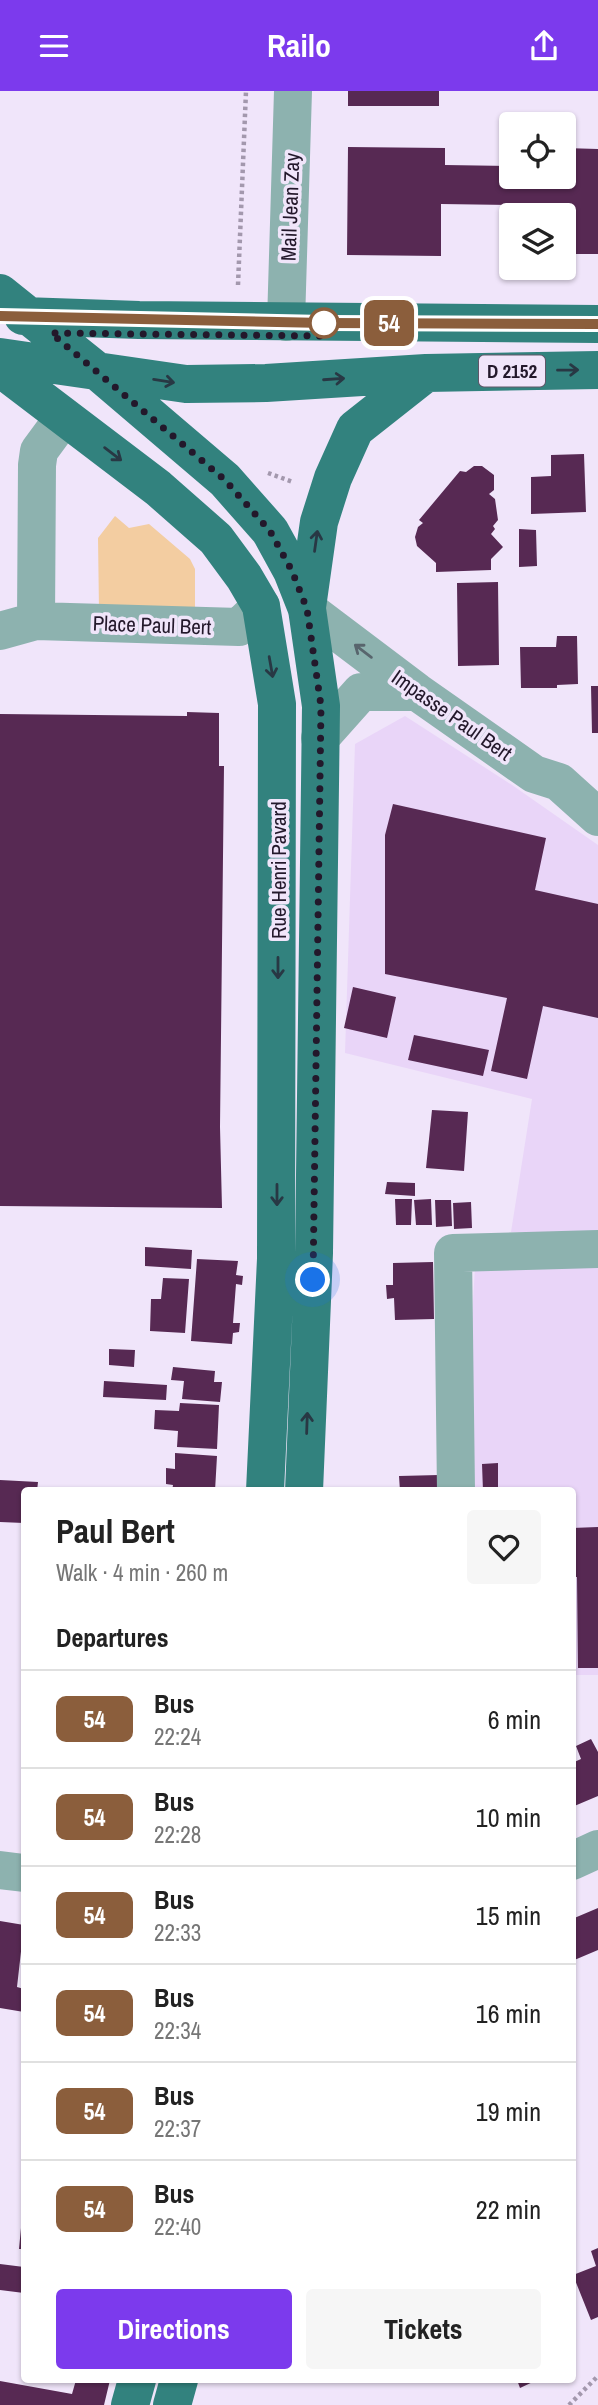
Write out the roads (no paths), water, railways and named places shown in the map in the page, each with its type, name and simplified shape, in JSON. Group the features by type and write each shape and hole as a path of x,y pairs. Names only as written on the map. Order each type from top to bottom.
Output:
{"main road":[{"path":"0,293 20,323 30,372 64,418"},
{"path":"20,323 139,320 286,322"},
{"name":"D 2152","path":"286,322 598,324"},
{"path":"20,323 449,338 497,324"},
{"path":"20,323 96,370"},
{"name":"Rue Henri Pavard","path":"20,323 96,370 225,480 270,531 292,571 307,609 321,706 314,1253 304,1487"},
{"path":"0,357 96,370"},
{"name":"Rue Henri Pavard","path":"0,368 158,488 216,539 261,606 277,704 276,1259 265,1487"},
{"name":"D 2152","path":"96,370 186,384 266,383 426,373 598,370"},
{"path":"307,609 319,522 333,478 355,429 426,373"},
{"path":"130,2405 136,2383"},
{"path":"172,2405 177,2383"}],"street":[{"name":"Mail Jean Zay","path":"286,322 293,91"},
{"name":"Place Paul Bert","path":"64,418 39,451 18,626 239,627 261,606"},
{"name":"Impasse Paul Bert","path":"307,609 534,774 559,782 598,817"},
{"path":"320,738 361,692 418,692"},
{"path":"559,782 598,778"},
{"path":"456,1487 453,1253 598,1249"},
{"path":"576,1859 598,1849"},
{"path":"0,1870 21,1873"}]}
